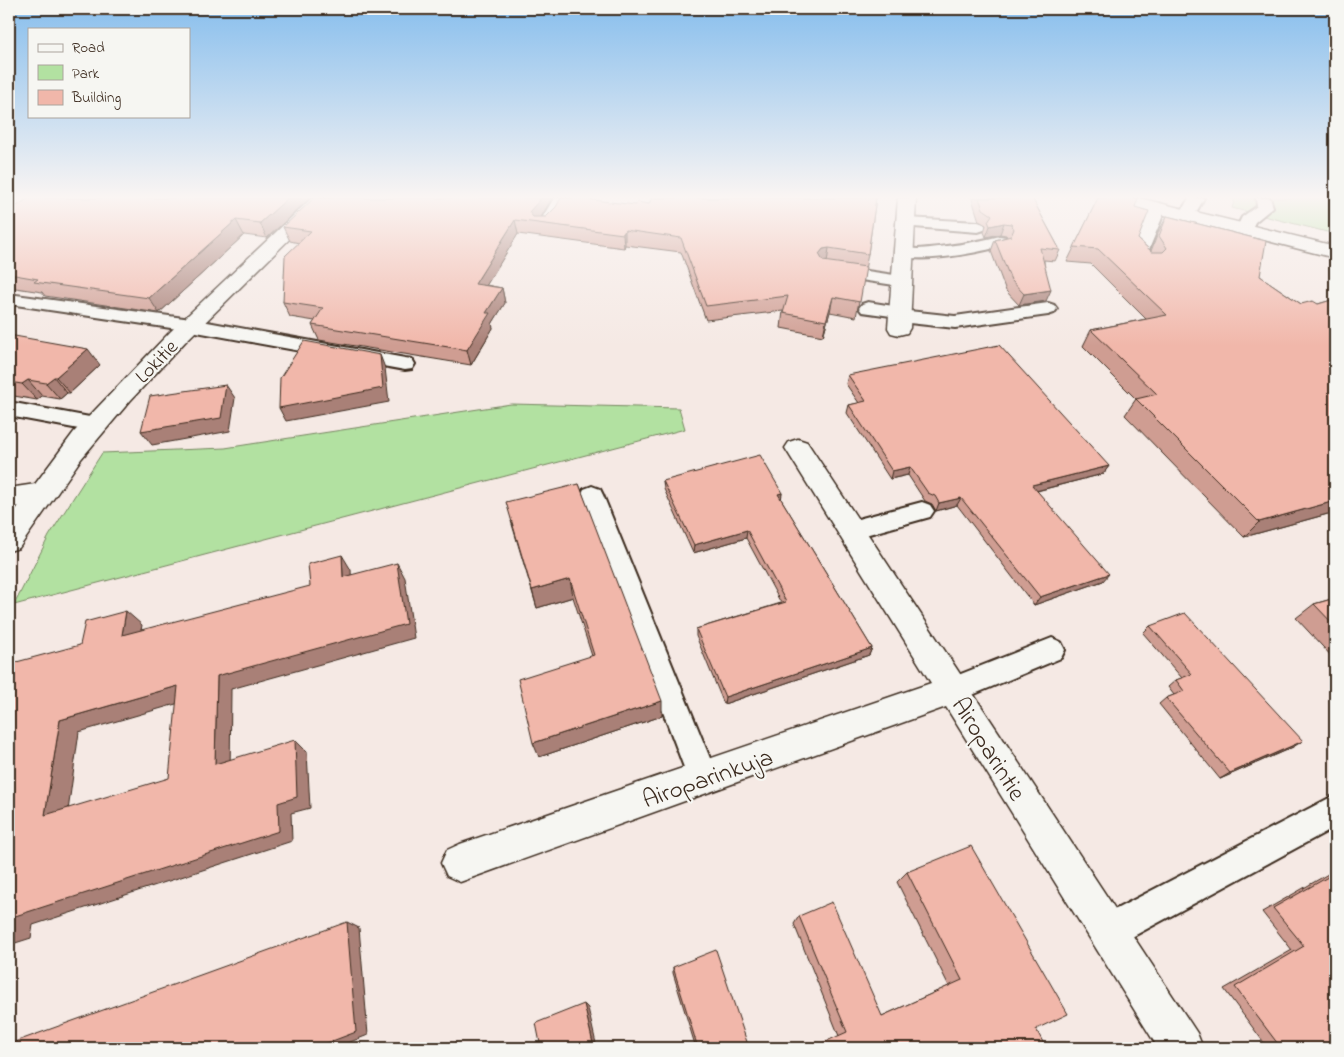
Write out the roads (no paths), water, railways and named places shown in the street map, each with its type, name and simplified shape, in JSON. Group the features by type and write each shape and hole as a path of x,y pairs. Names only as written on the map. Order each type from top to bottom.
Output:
{"street":[{"name":"Lokitie","path":"9,540 42,493 95,425 192,325 272,247"},
{"path":"900,319 904,247"},
{"path":"1317,247 1335,252"},
{"name":"Airoparintie","path":"798,448 1182,1048"},
{"path":"9,498 42,493"},
{"name":"Airoparinkuja","path":"460,863 953,690"}],"lane":[{"path":"904,252 915,254 971,247"},
{"path":"1141,247 1139,253 1148,262"},
{"path":"827,270 901,281"},
{"path":"9,299 192,325 405,364"},
{"path":"868,308 900,319 955,322 1048,309"},
{"path":"9,409 95,425"},
{"path":"592,495 703,778"},
{"path":"850,530 922,511"},
{"path":"953,690 1052,650"},
{"path":"1107,932 1335,810"}]}
